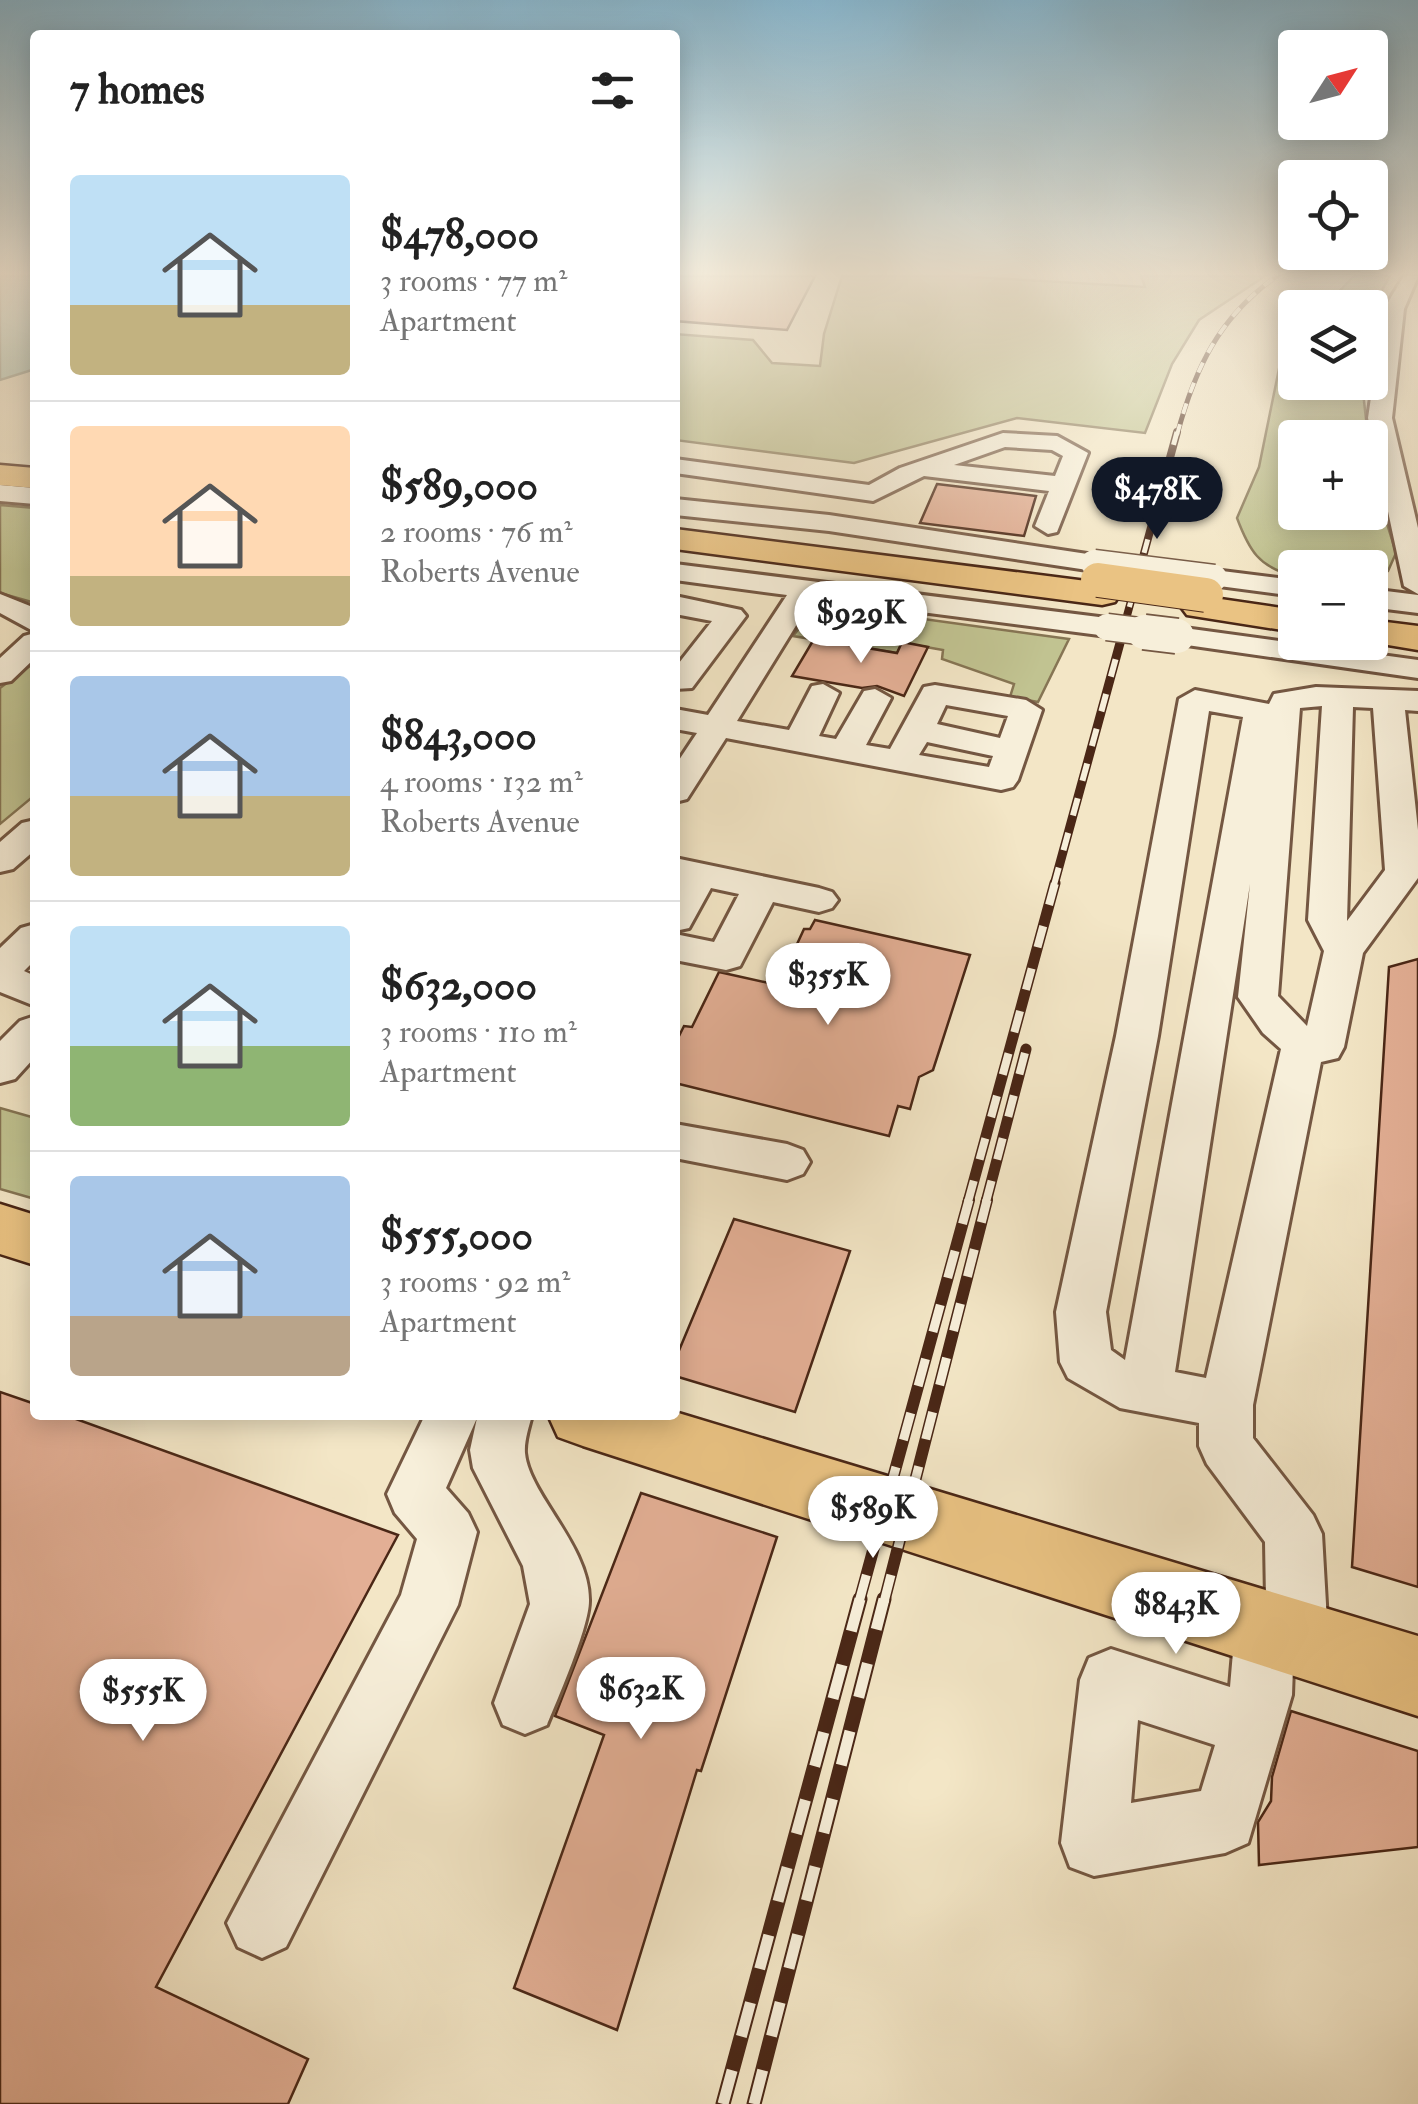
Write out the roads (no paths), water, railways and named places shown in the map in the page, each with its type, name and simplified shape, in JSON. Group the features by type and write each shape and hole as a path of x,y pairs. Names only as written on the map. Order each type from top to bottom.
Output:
{"main road":[{"path":"0,456 30,457"},
{"path":"0,465 30,468"},
{"path":"0,476 30,478"},
{"path":"754,516 1100,591"},
{"path":"680,527 948,559"},
{"path":"680,539 1199,604 1278,618"},
{"path":"680,557 913,602"},
{"path":"1199,604 1278,606"},
{"path":"1388,620 1418,624"},
{"path":"1388,634 1418,638"},
{"path":"0,1229 30,1238"},
{"path":"599,1420 1418,1676"}],"street":[{"path":"1382,400 1383,440 1418,586"},
{"path":"680,467 872,493 919,469 1003,440 1057,443 1076,454 1048,526"},
{"path":"919,469 1064,485"},
{"path":"0,493 30,496"},
{"path":"680,509 754,516 1100,591"},
{"path":"680,573 913,602 1100,591"},
{"path":"680,784 804,590"},
{"path":"1199,604 1278,591"},
{"path":"1388,600 1418,604"},
{"path":"0,602 30,619"},
{"path":"1199,604 1418,669"},
{"path":"680,606 732,616 680,682"},
{"path":"0,674 30,647"},
{"path":"800,741 823,694"},
{"path":"1338,697 1327,920 1344,951"},
{"path":"1338,697 1403,700 1411,862 1344,951 1323,1046 1304,1046 1270,1016 1258,997 1285,701 1338,697"},
{"path":"848,750 875,698"},
{"path":"1146,1390 1260,711 1195,699 1137,1036 1080,1312 1086,1362 1120,1384 1146,1390 1226,1405"},
{"path":"680,720 1001,780 1012,750 918,730 900,760"},
{"path":"0,861 30,835"},
{"path":"680,919 688,872 819,900"},
{"path":"680,944 726,957 762,888"},
{"path":"30,942 0,974 30,989"},
{"path":"0,1068 30,1036"},
{"path":"1251,1725 1282,1634 1293,1534 1226,1446 1226,1405 1304,1046"},
{"path":"680,1142 787,1162"},
{"path":"262,1923 428,1605 448,1532 415,1494 450,1420"},
{"path":"505,1420 497,1450 501,1468 554,1570 560,1590 560,1604 525,1703"}],"railway":[{"path":"1177,435 1198,374"},
{"path":"1122,634 1177,432"},
{"path":"1054,885 1123,632"},
{"path":"968,1202 1055,883"},
{"path":"986,1202 1026,1049"},
{"path":"859,1602 969,1200"},
{"path":"884,1602 987,1200"},
{"path":"723,2104 860,1599"},
{"path":"754,2104 884,1599"}]}
